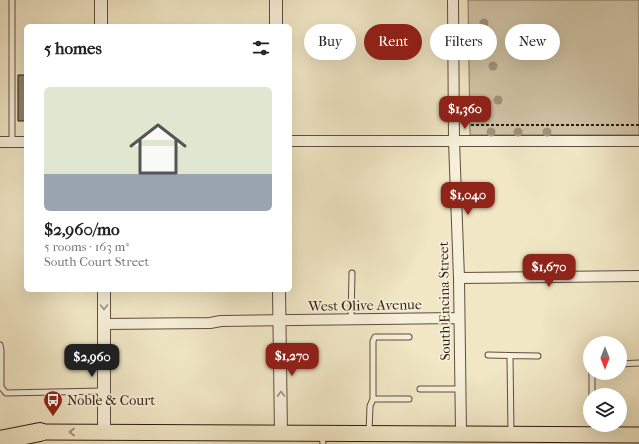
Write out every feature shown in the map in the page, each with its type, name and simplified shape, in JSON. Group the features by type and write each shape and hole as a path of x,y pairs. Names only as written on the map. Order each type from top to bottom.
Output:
{"highway":[{"path":"0,440 40,432"}],"main road":[{"path":"40,432 104,438 281,439 323,439 369,433 511,434 592,432 639,435"}],"street":[{"path":"101,0 101,24"},
{"path":"276,0 276,24"},
{"name":"South Encina Street","path":"453,0 454,141 459,278 458,318 461,433"},
{"path":"292,141 639,141"},
{"path":"0,142 24,142"},
{"path":"459,278 639,276"},
{"path":"104,292 104,438"},
{"path":"279,292 281,439"},
{"name":"West Olive Avenue","path":"104,324 458,318"}],"lane":[{"path":"12,0 12,142"},
{"path":"351,319 352,273"},
{"path":"369,433 370,406 373,399 373,341 375,337 409,337"},
{"path":"0,345 1,387 6,393 104,391"},
{"path":"488,355 538,356"},
{"path":"510,356 511,434"},
{"path":"627,364 639,364"},
{"path":"420,389 460,389"},
{"path":"373,399 409,398"}],"path":[{"path":"471,125 639,125"}],"shaded area":[{"path":"468,0 639,0 639,135 470,135 469,60 497,60 497,24 468,24"}],"building":[{"path":"18,75 24,75 24,121 18,121"}],"place":[{"name":"Noble & Court","path":"53,417"}]}
